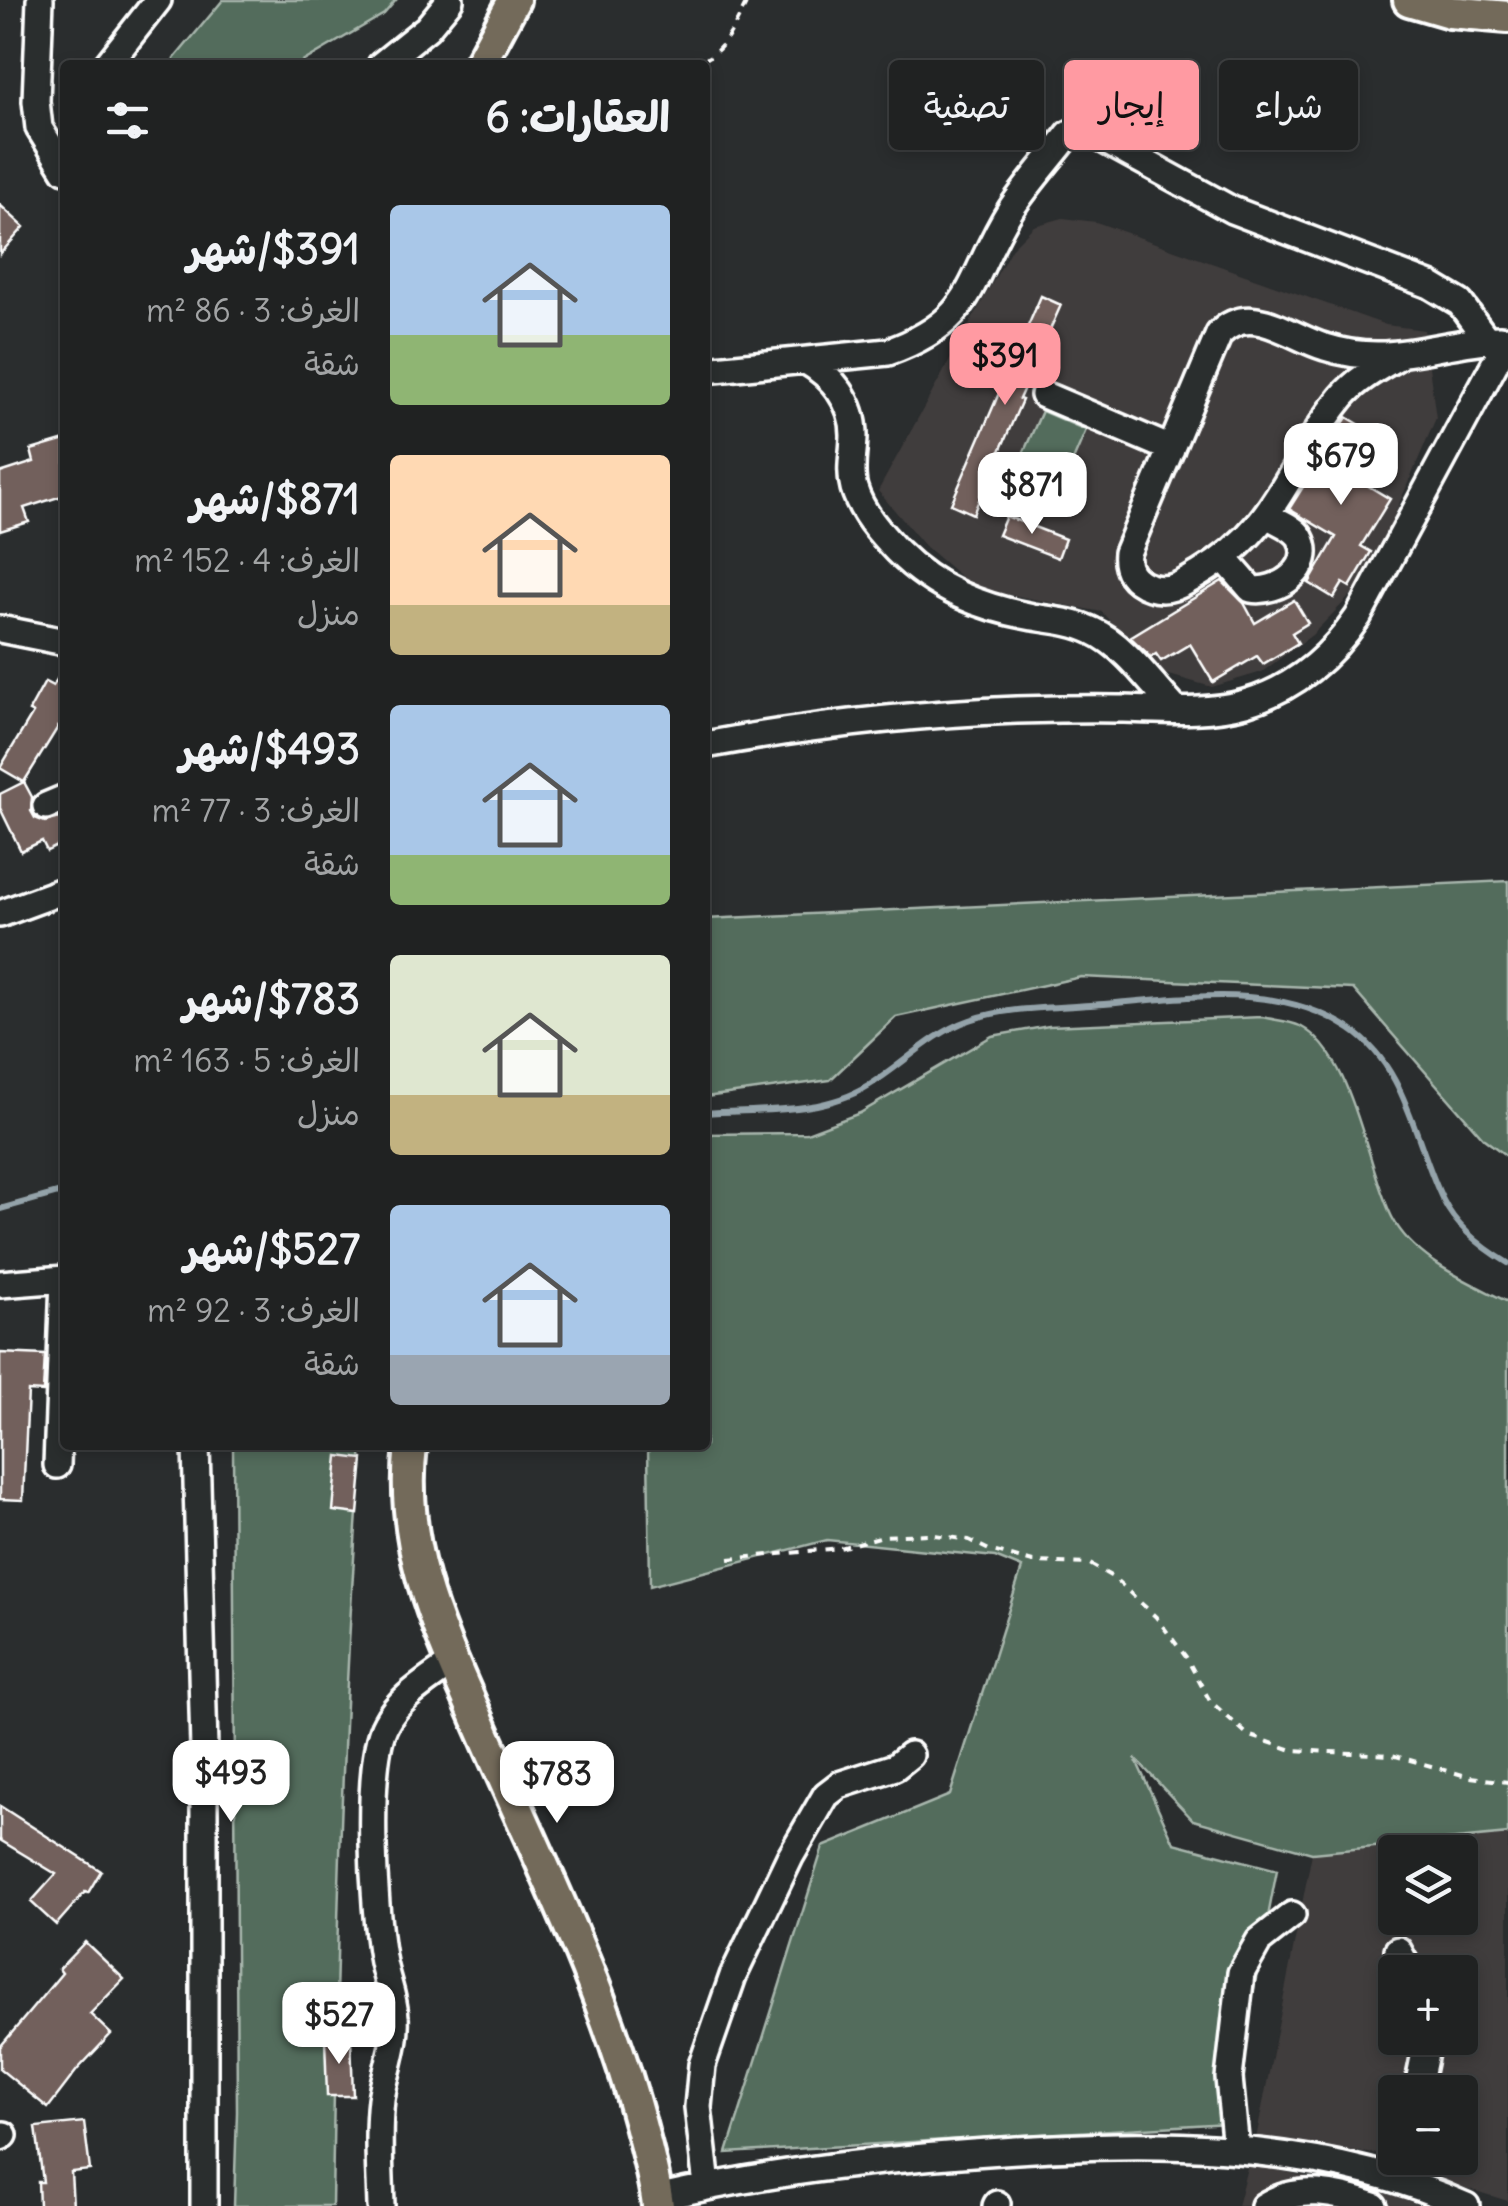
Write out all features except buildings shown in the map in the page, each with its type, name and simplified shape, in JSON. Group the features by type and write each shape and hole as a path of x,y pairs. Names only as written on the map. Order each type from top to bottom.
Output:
{"main road":[{"path":"483,60 514,0"},
{"path":"1408,0 1450,12 1508,17"},
{"path":"411,1450 408,1510 418,1568 453,1662 594,1985 634,2105 658,2202"}],"street":[{"path":"40,0 38,128 60,162"},
{"path":"112,60 158,0"},
{"path":"389,60 408,46 450,0"},
{"path":"710,370 888,352 914,343 954,315 1014,205 1069,134 1082,128 1232,210 1430,285 1460,303 1501,339"},
{"path":"1398,357 1366,376 1340,400 1267,516 1225,559 1172,588 1148,586 1130,574 1127,553 1219,334 1229,324 1252,320 1326,348 1398,357 1501,339"},
{"path":"710,744 926,715 1015,710 1218,709 1266,696 1309,672 1358,617 1501,339"},
{"path":"1326,348 1339,372 1340,400"},
{"path":"806,360 826,375 849,409 854,438 851,469 857,496 871,520 904,557 944,588 989,609 1075,624 1095,632 1118,648 1176,710"},
{"path":"1044,395 1171,449"},
{"path":"1225,559 1251,590 1279,587 1286,582 1301,562 1300,538 1267,516"},
{"path":"0,628 60,641"},
{"path":"0,914 60,892"},
{"path":"0,1284 60,1279"},
{"path":"57,1466 60,1386"},
{"path":"196,1450 204,1748 204,2206"},
{"path":"381,2206 381,2100 395,2026 382,1959 375,1884 376,1761 385,1724 394,1711 453,1662"},
{"path":"707,2186 698,2107 702,2065 733,1976 790,1857 826,1795 839,1785 895,1766 910,1755"},
{"path":"1236,2149 1229,2078 1242,1973 1259,1941 1292,1914"},
{"path":"658,2202 707,2186 829,2167 1013,2150 1129,2146 1236,2149 1378,2165"},
{"path":"1413,2175 1466,2206"},
{"path":"1264,2206 1294,2192 1314,2192 1363,2204"}],"path":[{"path":"704,60 722,47 748,0"},
{"path":"728,1559 840,1548 883,1536 928,1534 969,1540 1033,1562 1090,1564 1114,1578 1156,1617 1186,1657 1210,1701 1248,1735 1279,1748 1392,1756 1470,1778 1508,1782"}],"shaded area":[{"path":"1063,218 1096,222 1386,325 1424,330 1436,418 1375,560 1354,592 1312,635 1262,672 1212,687 1151,670 1102,612 974,588 926,547 878,491 1011,249 1034,226"},
{"path":"1508,1834 1508,2201 1435,2175 1478,2175 1478,2075 1378,2075 1378,2154 1256,2139 1312,1853 1378,1847 1378,1935 1478,1935 1478,1837"},
{"path":"1248,2164 1398,2196 1420,2206 1237,2206"}],"green space":[{"path":"223,0 396,0 384,14 306,60 173,60"},
{"path":"1042,411 1086,430 1055,502 1010,483"},
{"path":"1508,881 1508,1157 1484,1139 1353,989 1081,977 896,1017 830,1080 710,1096 710,919"},
{"path":"1262,1017 1300,1026 1334,1060 1383,1195 1402,1232 1443,1268 1508,1302 1508,1834 1378,1835 1378,1847 1312,1853 1193,1820 1135,1758 1174,1843 1277,1870 1228,2123 727,2153 823,1847 950,1795 1022,1568 995,1557 827,1540 650,1586 648,1450 710,1450 710,1134 807,1133 860,1113 992,1036 1049,1026"},
{"path":"233,1450 362,1450 341,1825 332,2206 234,2206 237,2112"}],"waterway":[{"path":"710,1113 789,1109 830,1102 881,1078 942,1033 999,1013 1190,997 1257,998 1289,1003 1320,1013 1350,1029 1369,1045 1397,1085 1449,1210 1471,1236 1508,1263"},
{"path":"0,1209 60,1192"}]}
